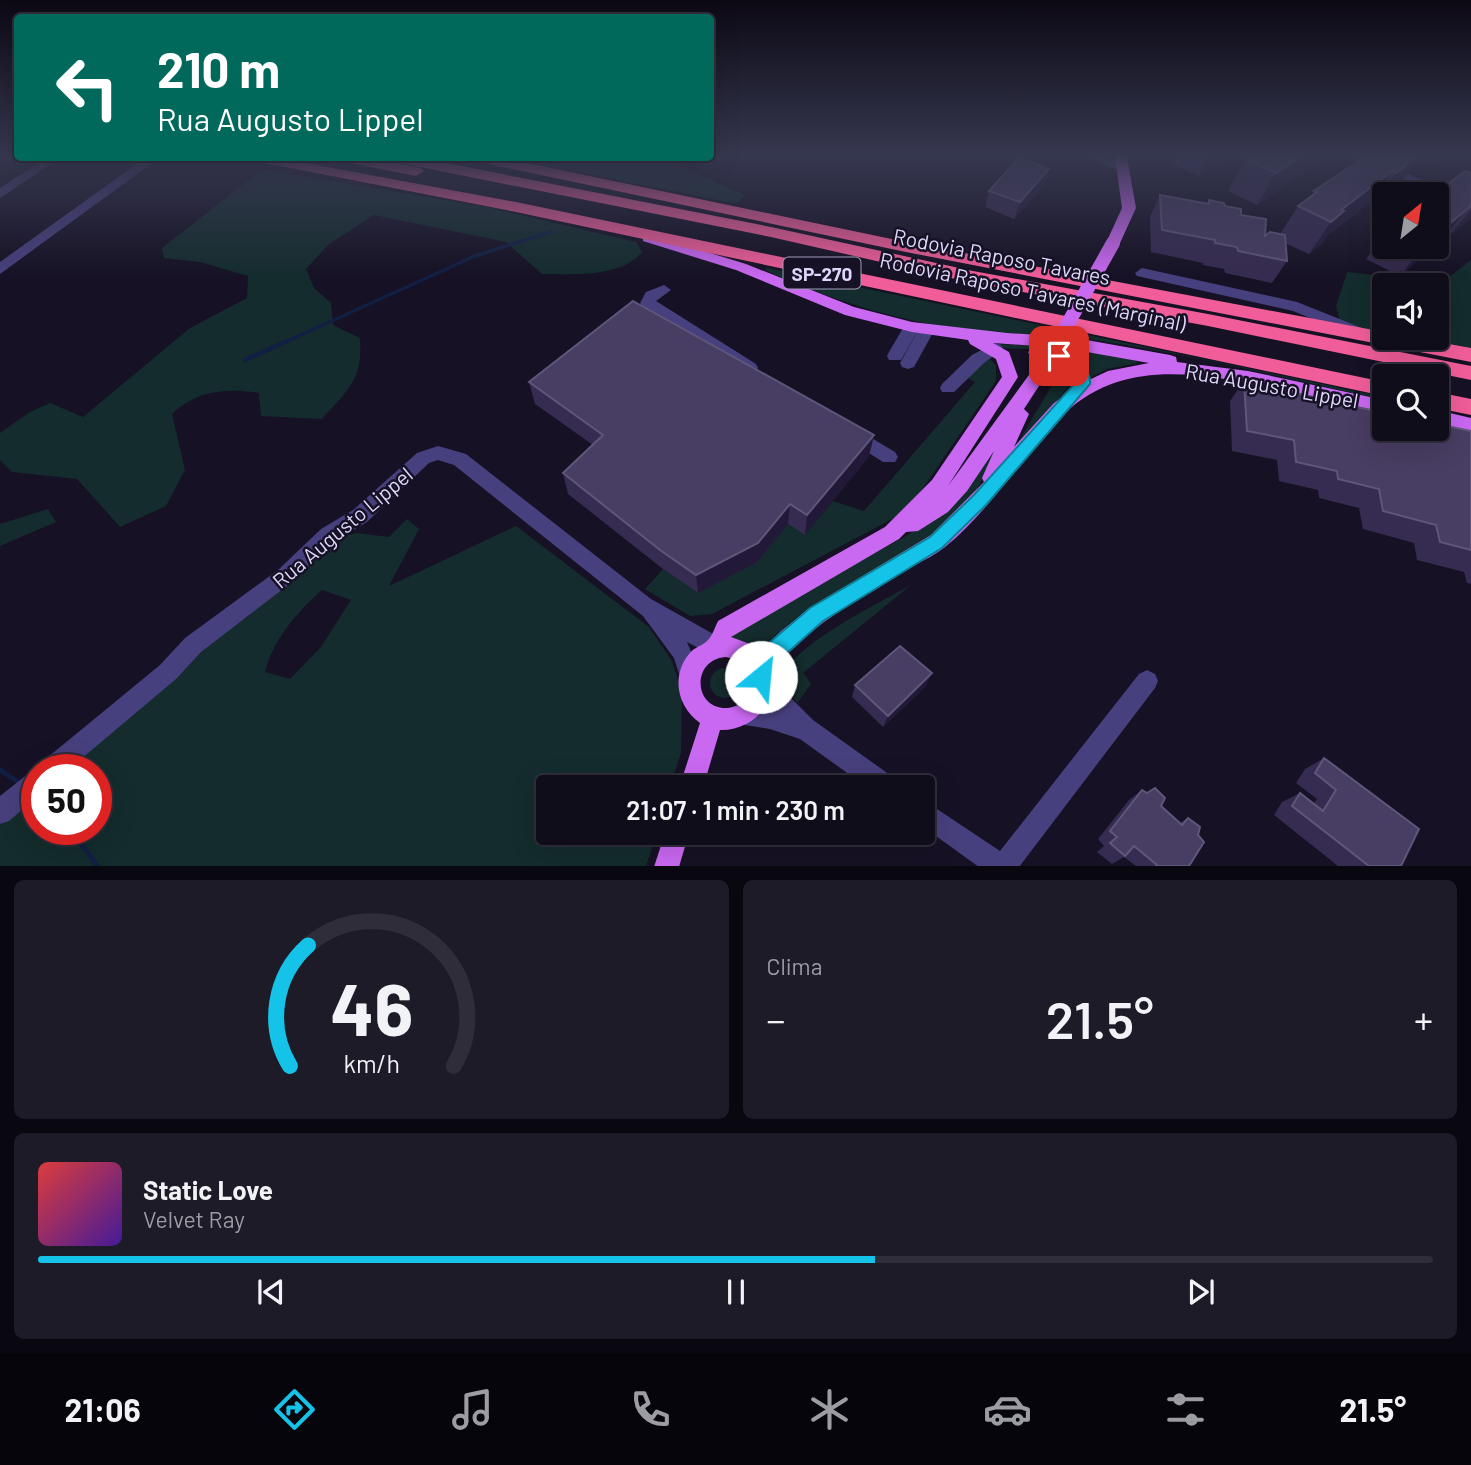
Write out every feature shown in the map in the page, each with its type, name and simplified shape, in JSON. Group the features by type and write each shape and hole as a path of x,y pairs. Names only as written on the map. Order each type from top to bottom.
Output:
{"highway":[{"name":"Rodovia Raposo Tavares (Marginal)","path":"464,197 1372,387"},
{"name":"Rodovia Raposo Tavares","path":"559,197 666,224 957,286 1372,368"},
{"name":"Rodovia Raposo Tavares","path":"601,197 973,277 1208,320 1471,373"},
{"name":"Rodovia Raposo Tavares (Marginal)","path":"672,197 919,249 1207,295 1359,333 1471,355"},
{"path":"1449,383 1471,388"},
{"path":"1449,402 1471,407"}],"main road":[{"path":"721,638 728,647 747,654 761,678 755,703 740,715 731,718 713,717 695,704 690,694 690,673 700,657 721,638 892,533 918,522 941,506 960,486 1038,375 1113,243 1129,208 1128,197"},
{"path":"638,235 741,267 850,311 920,328 1100,348 1212,369"},
{"path":"960,333 999,353 1021,351 1059,356 1077,367 1083,378 1080,390"},
{"path":"892,533 939,485 1007,383 1010,377 999,353"},
{"name":"Rua Augusto Lippel","path":"761,678 770,655 817,615 936,542 980,500 1058,409 1080,390 1112,375 1168,367 1212,369 1372,403"},
{"name":"Rua Augusto Lippel","path":"980,500 1038,375"},
{"path":"1449,420 1471,425"},
{"path":"695,775 713,717"},
{"path":"666,866 673,845"}],"street":[{"path":"0,269 98,197"},
{"path":"1451,197 1471,206"},
{"path":"1142,273 1207,295"},
{"path":"664,290 656,292 643,302 763,376"},
{"path":"902,359 920,328"},
{"path":"948,388 978,359 999,353"},
{"path":"841,426 888,457"},
{"name":"Rua Augusto Lippel","path":"69,754 167,672 193,645 285,576 328,536 360,516 423,458 438,453 460,459 645,606 683,653 690,673"},
{"name":"Rua Augusto Lippel","path":"645,606 721,638"},
{"path":"761,678 771,698 817,737 871,775"},
{"path":"935,820 1002,866 1147,681"},
{"path":"740,715 758,715 780,720 817,737"},
{"path":"0,812 21,794"}],"green space":[{"path":"227,197 430,197 487,207 636,242 642,252 622,266 596,273 542,274 506,242 374,215 329,244 306,269 314,288 331,303 333,325 360,338 359,364 346,392 322,419 261,416 259,393 224,391 202,395 192,400 172,414 185,470 166,506 120,527 77,479 12,472 0,460 0,433 28,413 50,403 83,417 190,328 247,298 248,276 200,262 164,258 162,248"},
{"path":"705,197 743,197 732,203"},
{"path":"1471,260 1471,351 1449,347 1449,277"},
{"path":"767,268 1372,394 1372,397 1130,346 1083,339 1004,335 912,320 852,304 765,270"},
{"path":"1347,272 1372,275 1372,331 1341,325 1336,306"},
{"path":"998,344 1067,348 1133,359 1138,363 1107,369 1090,378 1074,359 1063,354 1002,348"},
{"path":"990,359 996,365 996,381 911,506 896,517 712,614 690,616 645,589 663,569 698,593 757,562 788,524 805,535 833,501 864,511 975,382 966,377 976,366"},
{"path":"1064,365 1075,376 1072,382 1013,451"},
{"path":"995,446 1001,447 975,493 928,539 803,612 760,648 730,637 762,616 906,536 949,506"},
{"path":"48,509 56,522 0,546 0,524"},
{"path":"407,519 419,529 389,586 516,526 649,627 672,661 682,693 681,753 674,775 536,775 536,845 653,845 646,866 0,866 0,825 21,807 21,845 112,845 112,754 82,754 207,643 246,618 339,537 357,533 389,537","holes":["322,590 351,600 321,647 290,679 265,672 287,627"]},
{"path":"911,585 803,673 811,684 797,703 785,678 789,666 801,653 838,626"},
{"path":"725,668 731,669 739,677 739,689 731,697 725,698 719,697 711,689 710,683 711,677 719,669"}],"building":[{"path":"1007,197 1024,197 1020,202"},
{"path":"1160,197 1209,204 1209,200 1224,203 1225,206 1241,209 1241,215 1266,219 1265,236 1270,232 1285,235 1287,261 1238,251 1237,247 1215,243 1215,240 1162,230"},
{"path":"1310,197 1357,197 1331,222 1298,206"},
{"path":"1449,197 1471,197 1471,206 1449,224"},
{"path":"633,301 874,435 807,515 790,504 758,543 696,575 563,473 603,435 529,382"},
{"path":"1244,381 1372,410 1372,441 1449,441 1449,426 1471,431 1471,550 1440,542 1436,525 1383,511 1379,489 1338,479 1337,471 1296,462 1294,440 1247,431"},
{"path":"900,646 932,673 888,716 855,685"},
{"path":"1324,758 1419,829 1401,866 1369,866 1292,806 1300,793 1323,811 1336,790 1315,773"},
{"path":"1155,788 1165,798 1161,806 1182,825 1188,818 1200,827 1198,835 1204,842 1189,866 1156,866 1134,846 1125,856 1110,843 1117,837 1110,831 1142,790 1147,793"}],"waterway":[{"path":"283,343 475,256 551,232"},
{"path":"245,360 287,341"},
{"path":"0,770 17,781"},
{"path":"82,845 97,866"}],"route":[{"path":"761,677 760,670 770,655 817,615 936,542 980,500 1058,409 1080,390 1083,378 1077,367 1059,356"}]}
